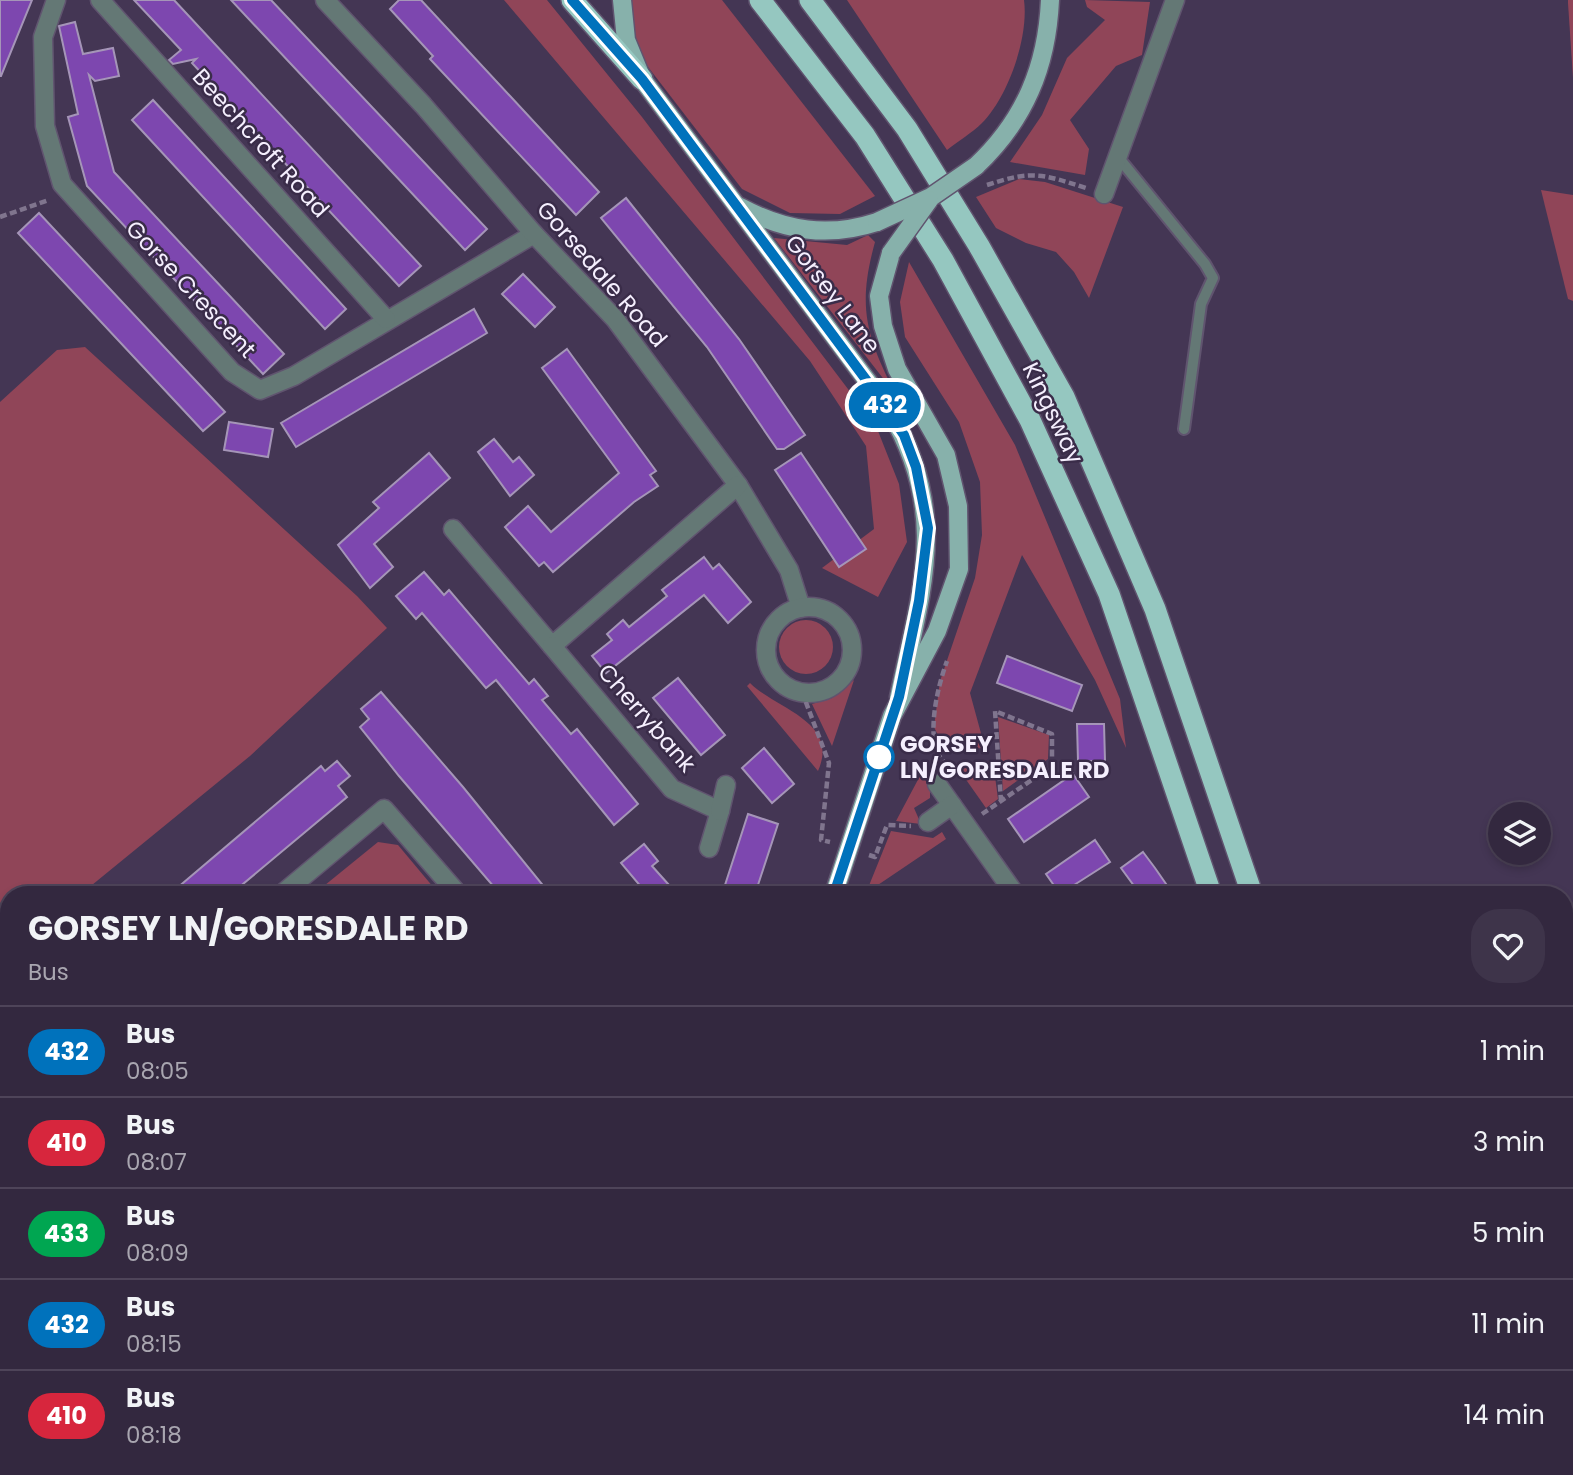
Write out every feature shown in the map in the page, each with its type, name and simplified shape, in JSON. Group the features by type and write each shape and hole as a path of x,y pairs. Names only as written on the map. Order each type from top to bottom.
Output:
{"highway":[{"path":"572,0 642,79"},
{"name":"Kingsway","path":"760,0 865,136 943,260 1030,420 1109,594 1208,886"},
{"name":"Kingsway","path":"810,0 907,129 979,246 1064,397 1155,609 1249,886"}],"main road":[{"name":"Gorsey Lane","path":"622,0 626,40 642,79 889,410 904,435 916,467 928,528 926,563 899,697 837,886"},
{"path":"735,204 765,220 805,230 853,229 877,222 931,197 976,166 994,149 1027,103 1041,68 1049,35 1050,0"},
{"name":"Gorsey Lane","path":"899,697 937,631 959,569 958,506 946,455 897,369 883,326 879,296 891,253 931,197"}],"street":[{"name":"Gorse Crescent","path":"56,0 43,37 45,126 62,184 232,372 260,390 294,376 386,319 534,234"},
{"name":"Beechcroft Road","path":"100,0 386,319"},
{"name":"Gorsedale Road","path":"325,0 423,105 534,234 615,319 738,485 789,570 801,608"},
{"path":"1104,194 1175,0"},
{"path":"552,646 738,485"},
{"name":"Cherrybank","path":"453,529 672,789 720,811"},
{"path":"801,608 828,611 847,630 852,643 852,656 840,680 816,692 802,692 779,680 767,657 767,643 778,620 801,608"},
{"path":"937,784 1009,886"},
{"path":"709,848 726,785"},
{"path":"928,822 952,804"},
{"path":"292,886 384,809 451,886"}],"lane":[{"path":"1118,157 1205,264 1213,278 1201,304 1184,429"}],"path":[{"path":"986,185 1017,175 1042,174 1104,194"},
{"path":"0,217 70,192"},
{"path":"966,826 1052,766 1052,734 995,711 996,758 1001,801"}],"shaded area":[{"path":"504,0 547,0 642,117 876,426 899,484 907,542 878,597 822,568 874,529 866,446 810,361"},
{"path":"630,0 722,0 875,196 840,214 790,213 742,189 645,63 628,25"},
{"path":"847,0 1024,0 1023,31 1015,66 1000,98 978,127 947,150"},
{"path":"1085,0 1150,2 1142,55 1116,66 1070,120 1089,149 1085,175 1010,162 1042,115 1067,58 1105,20 1087,7"},
{"path":"1568,0 1573,0 1573,78 1568,3"},
{"path":"1019,179 1045,182 1123,207 1089,298 1074,272 1056,252 1026,243 996,228 976,197"},
{"path":"1541,190 1573,195 1573,301 1568,299"},
{"path":"868,235 875,242 866,285 867,321 871,338 896,395 774,238 847,245"},
{"path":"909,262 1015,445 1120,699 1126,748 1095,680 1022,555 970,693 985,748 945,750 934,727 940,681 975,578 982,535 980,482 959,422 905,337 900,302"},
{"path":"85,347 357,596 387,628 250,756 91,886 0,886 0,402 57,350"},
{"path":"811,620 821,624 829,632 833,647 829,662 821,670 801,674 791,670 783,662 779,642 783,632 791,624"},
{"path":"854,680 832,746 812,704 832,698"},
{"path":"750,683 813,728 820,740 822,754 818,771 747,686"},
{"path":"998,717 1049,735 1048,759 1003,791"},
{"path":"993,761 998,799 986,808 955,764"},
{"path":"921,774 930,787 930,798 914,808 921,824 896,821"},
{"path":"891,831 933,838 942,832 946,839 876,886 869,886"},
{"path":"378,842 398,845 432,886 324,886"}],"building":[{"path":"0,0 32,0 1,76 0,76"},
{"path":"134,0 174,0 421,266 399,286 192,63 196,59 173,64 169,60 181,50"},
{"path":"231,0 271,0 487,229 465,250"},
{"path":"399,0 421,0 599,192 576,215 430,59 433,56 390,9"},
{"path":"75,22 83,54 113,48 119,76 95,81 89,75 114,172 284,354 263,374 87,186 68,117 78,114 59,26"},
{"path":"153,100 346,309 325,329 132,120"},
{"path":"626,198 739,339 805,435 784,449 777,449 707,347 601,218"},
{"path":"39,213 225,412 203,431 18,233"},
{"path":"523,274 555,307 535,327 502,294"},
{"path":"474,309 487,333 296,447 281,423"},
{"path":"567,349 656,471 650,475 658,486 634,502 553,572 544,562 539,566 505,527 528,506 551,532 619,473 542,368"},
{"path":"229,422 273,429 268,457 224,450"},
{"path":"494,439 513,462 519,457 534,475 510,496 478,452"},
{"path":"429,453 450,478 374,544 393,567 370,588 338,545 379,508 373,502"},
{"path":"801,453 866,549 839,567 775,470"},
{"path":"704,557 713,569 719,564 751,602 728,623 704,595 606,673 592,656 612,640 607,634 623,620 629,627 667,596 662,590"},
{"path":"424,572 444,595 449,590 529,684 534,679 548,696 542,700 571,734 577,729 638,804 614,825 496,680 486,688 422,613 416,619 396,596"},
{"path":"1007,656 1082,685 1072,711 997,683"},
{"path":"678,678 725,735 701,755 653,698"},
{"path":"381,692 543,886 493,886 360,727 369,719 361,709"},
{"path":"1077,724 1104,724 1105,761 1078,761"},
{"path":"764,748 794,784 772,803 742,768"},
{"path":"337,761 350,776 338,786 347,797 241,886 179,886 321,766 325,771"},
{"path":"1073,774 1089,797 1024,842 1008,819"},
{"path":"748,814 778,824 758,886 725,885"},
{"path":"1095,840 1110,862 1072,886 1054,886 1046,874"},
{"path":"644,844 658,861 652,866 669,885 640,886 621,863"},
{"path":"1143,852 1167,886 1134,886 1121,868"}],"bus line":[{"name":"432","path":"572,0 642,79 889,410 904,435 916,467 928,528 926,563 919,601 899,697 837,886"}],"place":[{"name":"GORSEY LN/GORESDALE RD","path":"879,757"}]}
